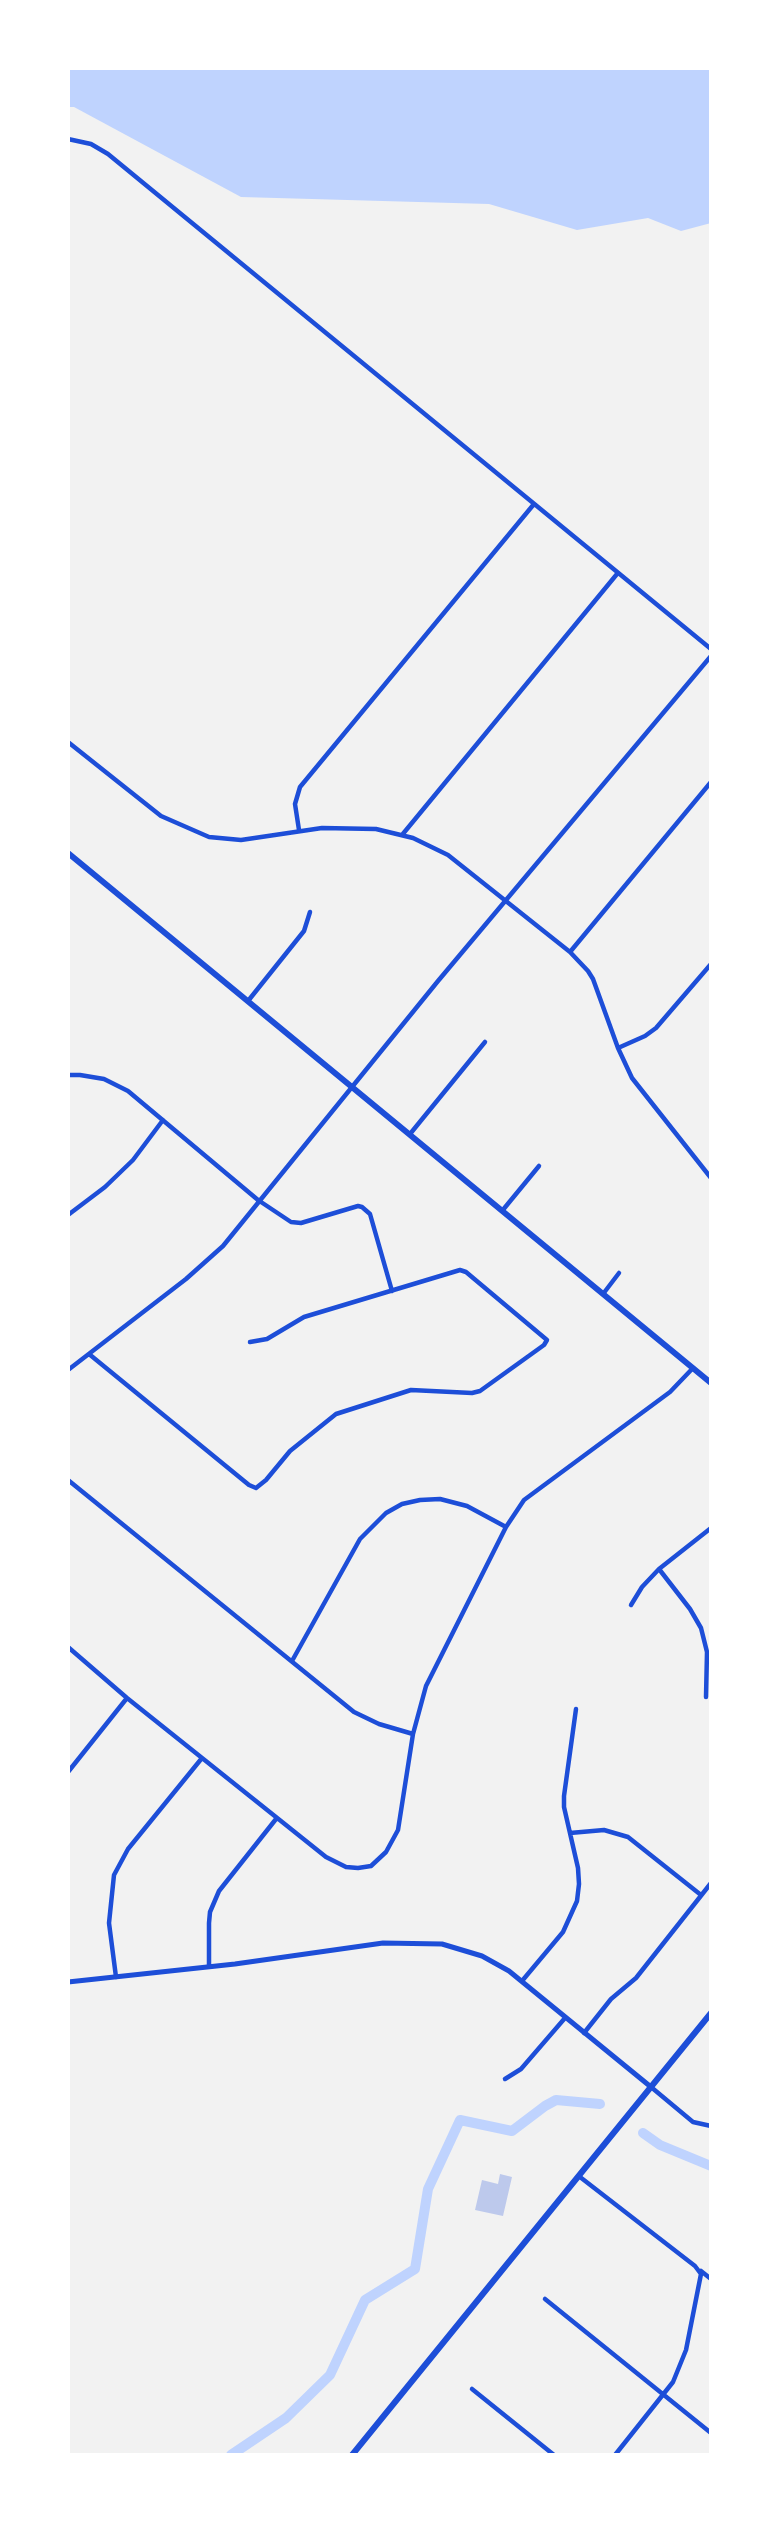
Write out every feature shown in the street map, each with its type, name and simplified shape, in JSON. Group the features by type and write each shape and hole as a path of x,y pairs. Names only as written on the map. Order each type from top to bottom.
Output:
{"main road":[{"path":"68,853 711,1383"},
{"path":"352,2455 711,2013"}],"street":[{"path":"68,139 91,144 108,154 711,649"},
{"path":"299,830 295,798 304,781 534,504"},
{"path":"402,835 617,574"},
{"path":"68,1370 186,1279 223,1246 258,1199 711,656"},
{"path":"68,742 152,810 193,832 209,837 232,840 299,830 350,827 402,835 448,855 570,952 593,979 632,1078 711,1178"},
{"path":"570,952 711,782"},
{"path":"248,1001 304,931 310,912"},
{"path":"618,1048 656,1028 711,964"},
{"path":"410,1134 485,1042"},
{"path":"68,1075 93,1076 115,1083 258,1199 295,1223 362,1207 370,1214 392,1291"},
{"path":"68,1215 133,1160 163,1120"},
{"path":"502,1211 539,1166"},
{"path":"89,1354 249,1485 258,1487 290,1451 336,1414 411,1390 472,1393 480,1391 546,1343 544,1336 463,1270 304,1317 267,1339 250,1342"},
{"path":"603,1294 619,1273"},
{"path":"68,1647 317,1851 339,1865 358,1868 371,1866 386,1852 398,1830 413,1734 426,1686 506,1527 524,1500 670,1392 693,1368"},
{"path":"68,1480 354,1712 379,1724 413,1734"},
{"path":"292,1661 360,1539 386,1513 402,1504 440,1499 467,1506 506,1527"},
{"path":"631,1605 642,1587 659,1569 711,1528"},
{"path":"659,1569 701,1628 707,1652 706,1697"},
{"path":"68,1772 127,1698"},
{"path":"522,1981 563,1932 574,1911 579,1868 564,1796 576,1709"},
{"path":"116,1977 108,1923 114,1875 128,1849 202,1759"},
{"path":"209,1965 208,1923 219,1891 276,1819"},
{"path":"570,1833 604,1830 628,1837 701,1895"},
{"path":"584,2033 611,1999 636,1978 711,1883"},
{"path":"68,1982 383,1944 442,1944 482,1956 522,1981 693,2122 711,2126"},
{"path":"505,2079 521,2069 565,2018"},
{"path":"580,2177 711,2278"},
{"path":"615,2455 673,2382 686,2350 701,2272"},
{"path":"545,2299 711,2433"},
{"path":"472,2389 554,2455"}],"water":[{"path":"68,68 711,68 711,223 681,231 648,218 577,230 489,204 241,197 74,107 68,107"}],"building":[{"path":"500,2174 512,2177 503,2216 475,2210 482,2180 498,2184"}],"waterway":[{"path":"231,2455 286,2418 330,2375 365,2300 415,2269 428,2189 460,2120 512,2131 556,2100 600,2104"},
{"path":"643,2133 660,2145 711,2166"}]}
